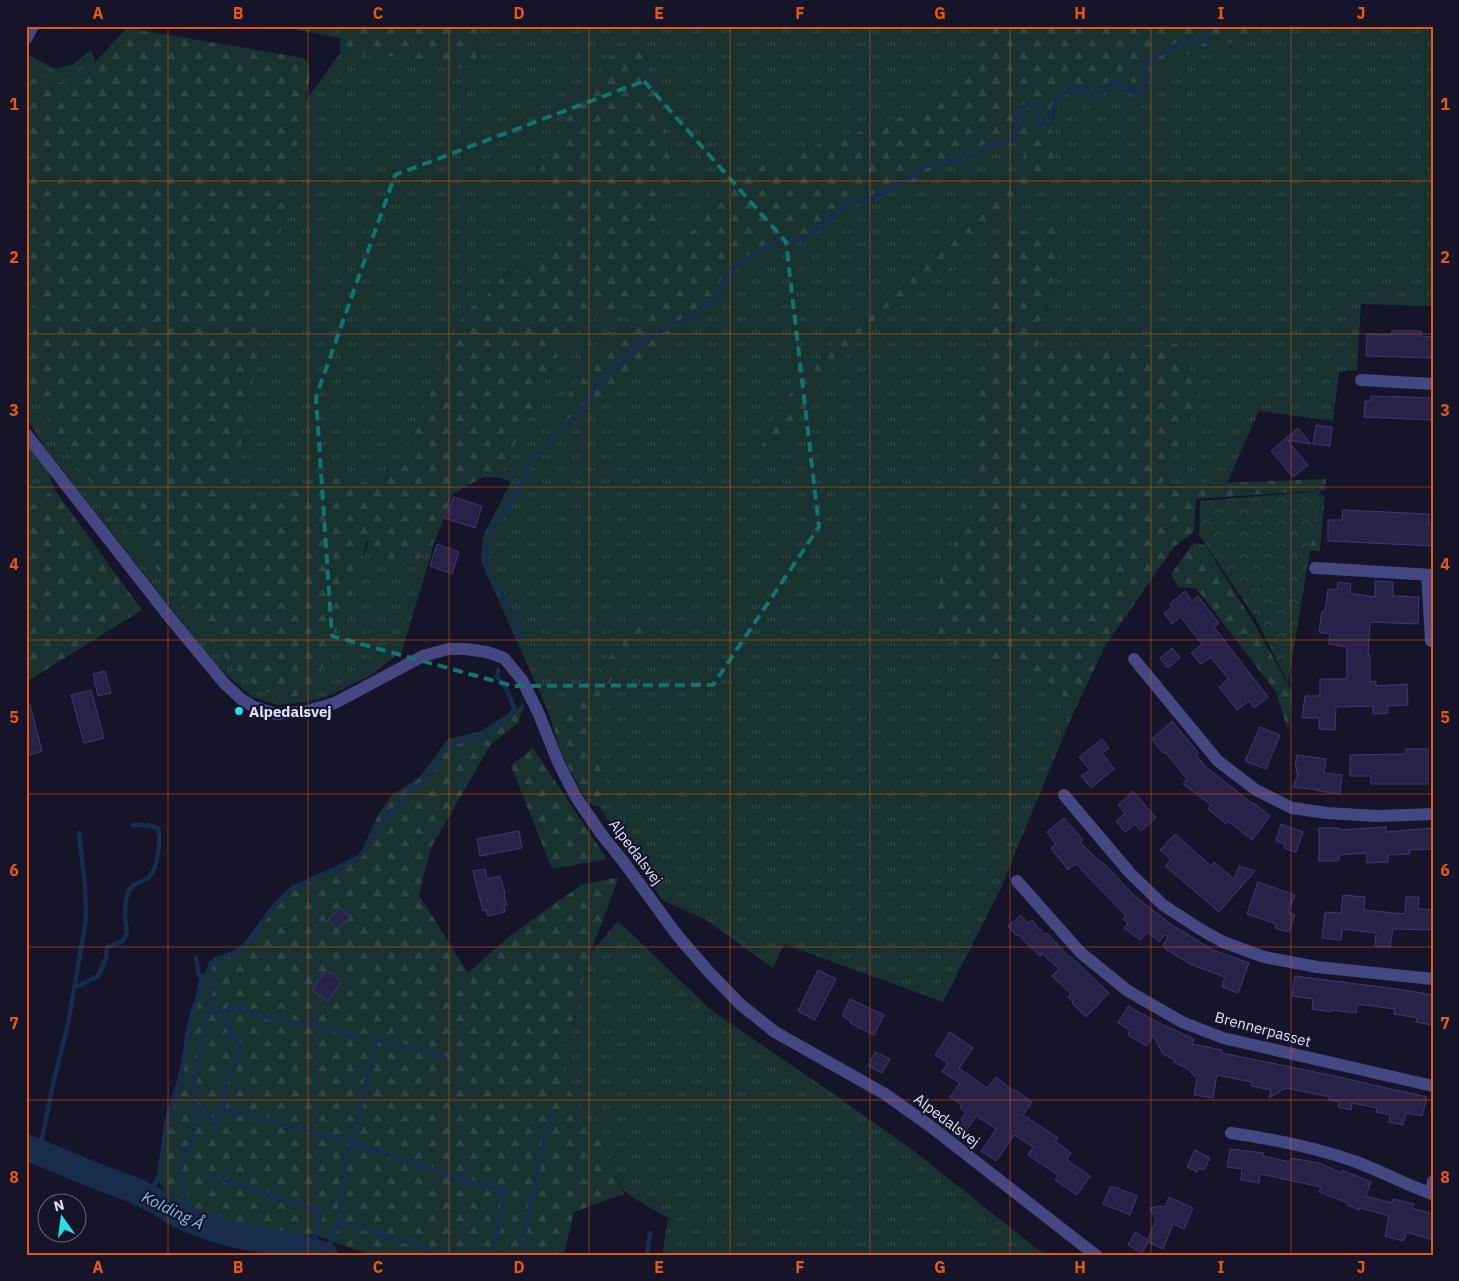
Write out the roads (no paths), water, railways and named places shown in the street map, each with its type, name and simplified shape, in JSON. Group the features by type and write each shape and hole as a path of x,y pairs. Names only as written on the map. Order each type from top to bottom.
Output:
{"street":[{"path":"26,39 33,26"},
{"path":"1362,380 1433,384"},
{"name":"Alpedalsvej","path":"26,434 220,679 241,699 254,707 276,714 307,711 335,703 423,656 448,649 487,652 504,658 522,680 538,712 558,762 576,797 602,836 678,935 708,971 741,1005 775,1032 885,1094 930,1126 1096,1255"},
{"path":"1315,568 1430,575 1431,641"},
{"path":"1134,659 1218,761 1256,790 1292,808 1327,813 1377,816 1433,814"},
{"path":"1064,794 1130,873 1162,905 1224,942 1264,957 1317,967 1433,979"},
{"name":"Brennerpasset","path":"1017,881 1082,953 1128,991 1182,1022 1223,1038 1433,1086"},
{"path":"1230,1133 1275,1139 1323,1151 1356,1162 1432,1194 1433,1181"}],"waterway":[{"path":"521,638 513,612 490,576 485,561 488,550 488,536 527,474 527,463 587,404 592,391 645,339 690,317 714,299 726,275 743,261 764,248 778,241 806,238 846,206 894,187 926,166 963,159 986,146 1003,144 1013,140 1021,108 1033,103 1039,110 1037,122 1043,125 1050,117 1055,102 1063,93 1084,89 1094,96 1101,93 1110,83 1119,83 1127,90 1140,95 1146,90 1144,74 1149,61 1167,49 1188,41 1200,43 1207,37 1207,31 1212,26"},
{"path":"180,1216 187,1200 180,1172 183,1159 191,1142 195,1122 195,1079 209,1011 210,964 216,959 237,952 246,944 274,906 292,888 359,857 379,827 410,791 425,781 444,750 453,744 470,738 481,737 509,717 514,707 505,686 497,677 498,670"},
{"path":"74,988 98,976 106,958 107,947 124,939 126,936 125,907 129,889 149,877 155,868 159,846 158,829 149,826 133,825"},
{"path":"39,1153 68,1024 86,920 85,886 79,833"},
{"path":"158,1202 154,1186 159,1176 167,1119 179,1082 187,1035 202,976 199,975 196,958"},
{"path":"210,1007 224,1018 230,1034 241,1046 240,1053 225,1083 226,1100 216,1122"},
{"path":"222,1016 229,1008 236,1007 275,1020 306,1024 356,1035"},
{"path":"325,1255 338,1224 347,1155 356,1127 375,1043 377,1040 383,1040 444,1057"},
{"path":"195,1103 220,1128"},
{"path":"222,1109 351,1142 473,1183 505,1190 498,1233 490,1255"},
{"path":"520,1255 551,1112"},
{"name":"Kolding Å","path":"26,1147 134,1190 180,1216 208,1227 236,1235 307,1249 325,1255"},
{"path":"208,1176 248,1187 309,1207 318,1212 320,1216 317,1234 307,1249"},
{"path":"338,1224 379,1232 444,1255"},
{"path":"647,1255 650,1233"}],"place":[{"name":"Alpedalsvej","path":"239,711"}]}
